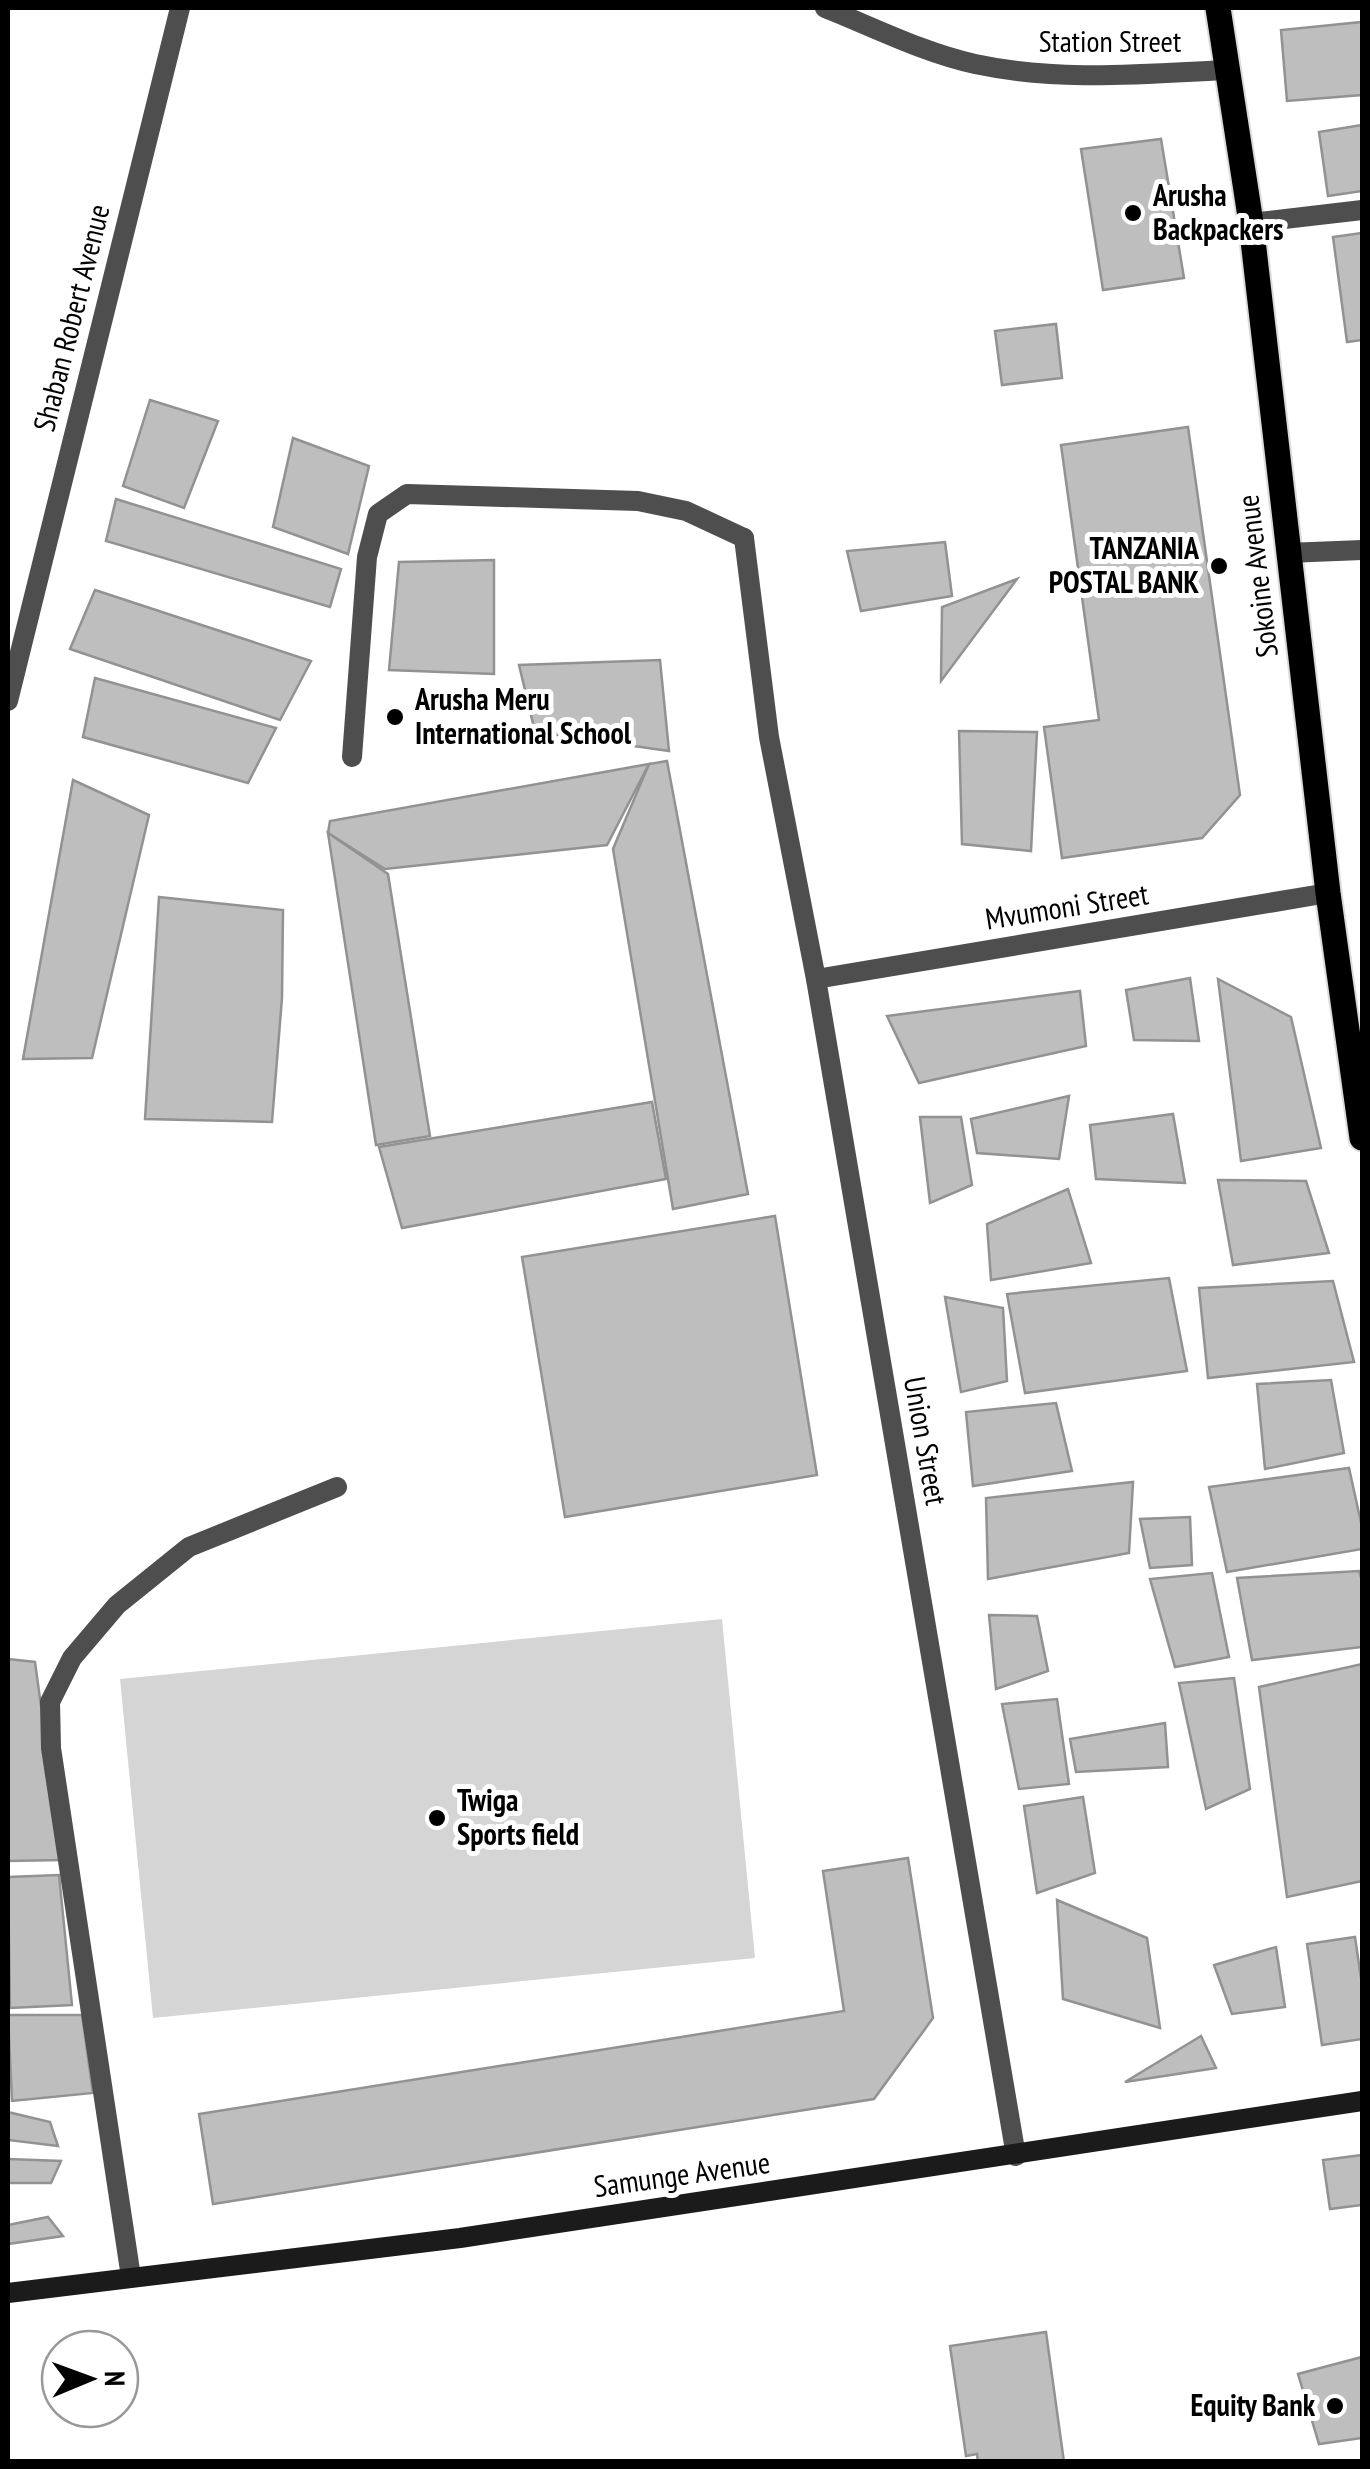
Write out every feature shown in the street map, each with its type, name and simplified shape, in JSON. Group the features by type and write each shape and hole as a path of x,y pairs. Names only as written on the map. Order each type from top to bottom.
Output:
{"main road":[{"name":"Sokoine Avenue","path":"1218,8 1252,223 1287,553 1328,894 1359,1083 1362,1138"}],"street":[{"name":"Shaban Robert Avenue","path":"8,700 180,8"},
{"name":"Station Street","path":"824,8 972,64 1036,74 1088,78 1226,70"},
{"path":"1252,223 1362,210"},
{"name":"Union Street","path":"352,757 367,557 378,514 407,494 638,500 686,511 744,538 769,737 816,979 1016,2156"},
{"path":"1287,553 1362,550"},
{"name":"Mvumoni Street","path":"816,979 1328,894"},
{"path":"132,2277 51,1748 50,1702 72,1658 117,1606 189,1548 337,1488"},
{"name":"Samunge Avenue","path":"8,2293 460,2238 1362,2102"}],"shaded area":[{"name":"Twiga Sports field","path":"722,1619 755,1958 153,2018 120,1679"}],"building":[{"path":"1362,22 1362,95 1287,101 1281,30"},
{"path":"1362,125 1362,191 1328,196 1319,132"},
{"name":"Arusha Backpackers","path":"1161,139 1184,278 1103,290 1081,149"},
{"path":"1362,233 1362,340 1347,342 1333,237"},
{"path":"1056,324 1062,378 1002,385 995,331"},
{"path":"150,400 218,421 184,508 123,486"},
{"path":"1188,427 1240,795 1202,838 1062,858 1044,727 1099,720 1061,445"},
{"path":"293,438 369,466 348,554 273,527"},
{"path":"116,499 341,569 330,607 106,541"},
{"path":"945,542 952,596 861,611 847,551"},
{"path":"494,560 494,674 389,670 399,562"},
{"path":"1017,579 941,681 942,607"},
{"path":"95,590 311,661 280,720 70,649"},
{"path":"660,660 669,751 535,732 519,665"},
{"path":"95,678 276,728 248,783 83,737"},
{"path":"959,731 1037,732 1031,851 962,844"},
{"path":"667,761 748,1194 673,1209 613,849 649,764"},
{"path":"649,764 607,845 385,869 328,833 330,821"},
{"path":"73,780 149,815 92,1058 23,1059"},
{"path":"328,833 388,874 430,1136 376,1145"},
{"path":"159,897 283,910 282,998 272,1122 145,1119"},
{"path":"1190,978 1199,1041 1134,1040 1126,990"},
{"path":"1218,979 1291,1017 1321,1148 1241,1161"},
{"path":"1080,991 1086,1046 919,1083 887,1016"},
{"path":"1069,1096 1059,1159 977,1153 971,1119"},
{"path":"652,1102 666,1179 402,1228 379,1147"},
{"path":"1173,1114 1185,1183 1096,1179 1090,1125"},
{"path":"920,1117 961,1117 972,1185 930,1203"},
{"path":"1218,1180 1306,1181 1329,1253 1233,1265"},
{"path":"1068,1189 1091,1263 991,1280 987,1224"},
{"path":"775,1216 817,1475 565,1517 522,1257"},
{"path":"1169,1278 1187,1371 1025,1393 1007,1294"},
{"path":"1333,1281 1354,1362 1208,1378 1199,1288"},
{"path":"945,1297 1003,1308 1007,1381 961,1392"},
{"path":"1331,1380 1344,1453 1265,1469 1257,1384"},
{"path":"1056,1403 1072,1471 973,1486 966,1412"},
{"path":"1349,1468 1362,1527 1362,1549 1227,1572 1209,1487"},
{"path":"1133,1482 1129,1553 988,1579 986,1498"},
{"path":"1190,1517 1192,1565 1150,1568 1140,1519"},
{"path":"1359,1571 1362,1647 1252,1660 1237,1578"},
{"path":"1212,1573 1229,1657 1175,1667 1150,1579"},
{"path":"989,1615 1037,1616 1048,1671 996,1689"},
{"path":"8,1659 35,1662 62,1860 8,1861"},
{"path":"1362,1664 1362,1881 1287,1897 1259,1687"},
{"path":"1234,1678 1250,1789 1206,1809 1179,1683"},
{"path":"1057,1699 1069,1784 1019,1789 1002,1704"},
{"path":"1165,1723 1168,1767 1076,1772 1070,1739"},
{"path":"1083,1797 1095,1873 1037,1893 1024,1806"},
{"path":"908,1858 933,2018 874,2099 213,2204 199,2114 844,2011 823,1871"},
{"path":"59,1875 72,2005 10,2008 8,1877"},
{"path":"1057,1900 1147,1938 1160,2028 1063,1999"},
{"path":"1355,1937 1362,1985 1362,2039 1322,2045 1307,1944"},
{"path":"1276,1947 1285,2007 1232,2014 1214,1965"},
{"path":"8,2015 82,2015 93,2093 12,2101"},
{"path":"1201,2036 1216,2068 1125,2082"},
{"path":"8,2112 50,2122 58,2146 8,2140"},
{"path":"1362,2155 1362,2205 1330,2209 1323,2160"},
{"path":"8,2159 61,2161 51,2183 8,2183"},
{"path":"48,2217 63,2236 8,2244 8,2225"},
{"path":"1046,2332 1064,2462 978,2462 977,2454 966,2456 950,2346"},
{"name":"Equity Bank","path":"1362,2357 1362,2438 1319,2444 1298,2374"}],"place":[{"name":"Arusha Backpackers","path":"1133,213"},
{"name":"TANZANIA POSTAL BANK","path":"1219,566"},
{"name":"Arusha Meru International School","path":"395,717"},
{"name":"Twiga Sports field","path":"437,1818"},
{"name":"Equity Bank","path":"1335,2406"}]}
